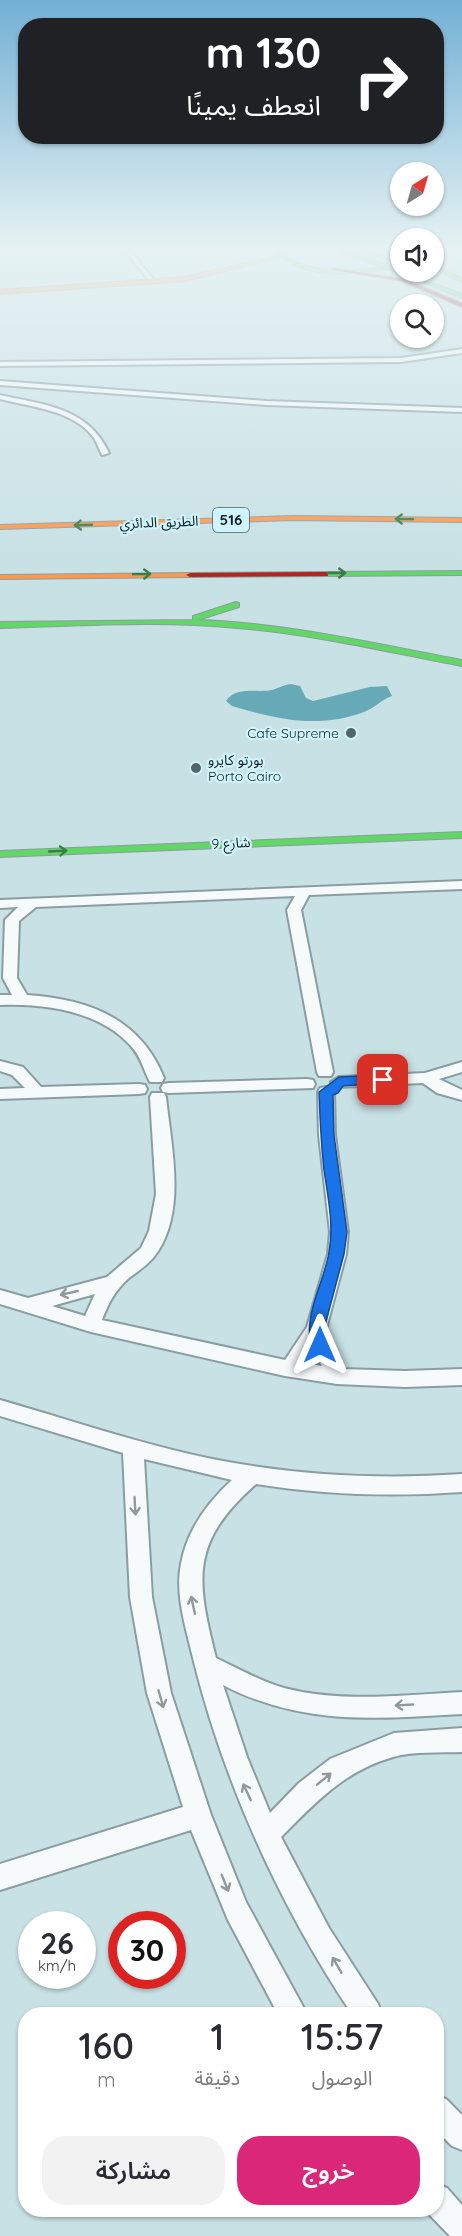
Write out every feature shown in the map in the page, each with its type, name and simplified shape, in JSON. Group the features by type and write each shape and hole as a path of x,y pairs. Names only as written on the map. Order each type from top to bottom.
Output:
{"main road":[{"name":"الطريق الدائري","path":"0,528 293,518 462,520"},
{"path":"0,565 462,561"},
{"path":"0,577 462,573"},
{"path":"0,589 462,587"},
{"path":"194,619 236,604"},
{"path":"99,623 121,620 194,619 284,626 462,658"},
{"path":"0,625 204,623 264,628 462,663"},
{"name":"شارع 9","path":"0,854 462,825"},
{"name":"شارع 9","path":"0,841 320,834 462,835"}],"street":[{"path":"0,364 401,360 439,354"},
{"path":"0,383 276,404 462,410"},
{"path":"0,397 50,408 74,418 96,434 105,453"},
{"path":"0,904 462,885"},
{"path":"304,892 294,910 325,1072"},
{"path":"272,894 294,910"},
{"path":"21,998 5,982 12,920 33,902"},
{"path":"0,909 12,920"},
{"path":"0,1000 21,998 69,1006 93,1014 134,1040 147,1055 161,1088 165,1192 160,1223 151,1247 131,1268 112,1282 101,1299 91,1325"},
{"path":"0,1066 18,1070 27,1077 36,1092"},
{"path":"0,1094 139,1089 143,1081 161,1088 307,1084 318,1091 333,1087 426,1078 462,1067"},
{"path":"290,1368 316,1329 337,1254 339,1232 327,1135 333,1087 332,1074 325,1072 311,1074 307,1078 307,1084"},
{"path":"426,1078 443,1089 462,1095"},
{"path":"26,1306 112,1282"},
{"path":"0,1297 91,1325 290,1368 337,1376 405,1379 462,1377"},
{"path":"316,1329 320,1345 337,1376"},
{"path":"0,1408 192,1463 252,1475 305,1482 376,1485 462,1483"},
{"path":"133,1447 141,1597 159,1694 198,1815 237,1911 289,2007"},
{"path":"252,1475 226,1497 206,1523 193,1555 189,1588 209,1680 242,1779 289,1884 363,2007"},
{"path":"206,1665 261,1692 308,1704 373,1707 462,1703"},
{"path":"267,1834 308,1792 339,1767 394,1745 462,1740"},
{"path":"0,1877 198,1815"},
{"path":"444,2117 462,2136"},
{"path":"444,2208 462,2227"}],"water":[{"path":"291,684 300,686 306,698 313,701 370,687 387,686 392,696 364,712 331,720 314,721 265,715 232,706 226,701 235,693 272,690"}],"traffic: fast":[{"path":"325,574 462,573"},
{"path":"196,618 236,605"},
{"path":"0,625 148,622 237,625 322,637 462,663"},
{"path":"0,854 462,835"}],"traffic: slow":[{"path":"0,527 293,518 462,520"},
{"path":"0,577 190,575"}],"traffic: jam":[{"path":"190,575 325,574"}],"place":[{"name":"Cafe Supreme","path":"351,733"},
{"name":"بورتو كايرو Porto Cairo","path":"196,768"}],"route":[{"path":"320,1345 316,1329 337,1254 339,1232 327,1135 326,1092 338,1087 339,1082 383,1080"}]}
